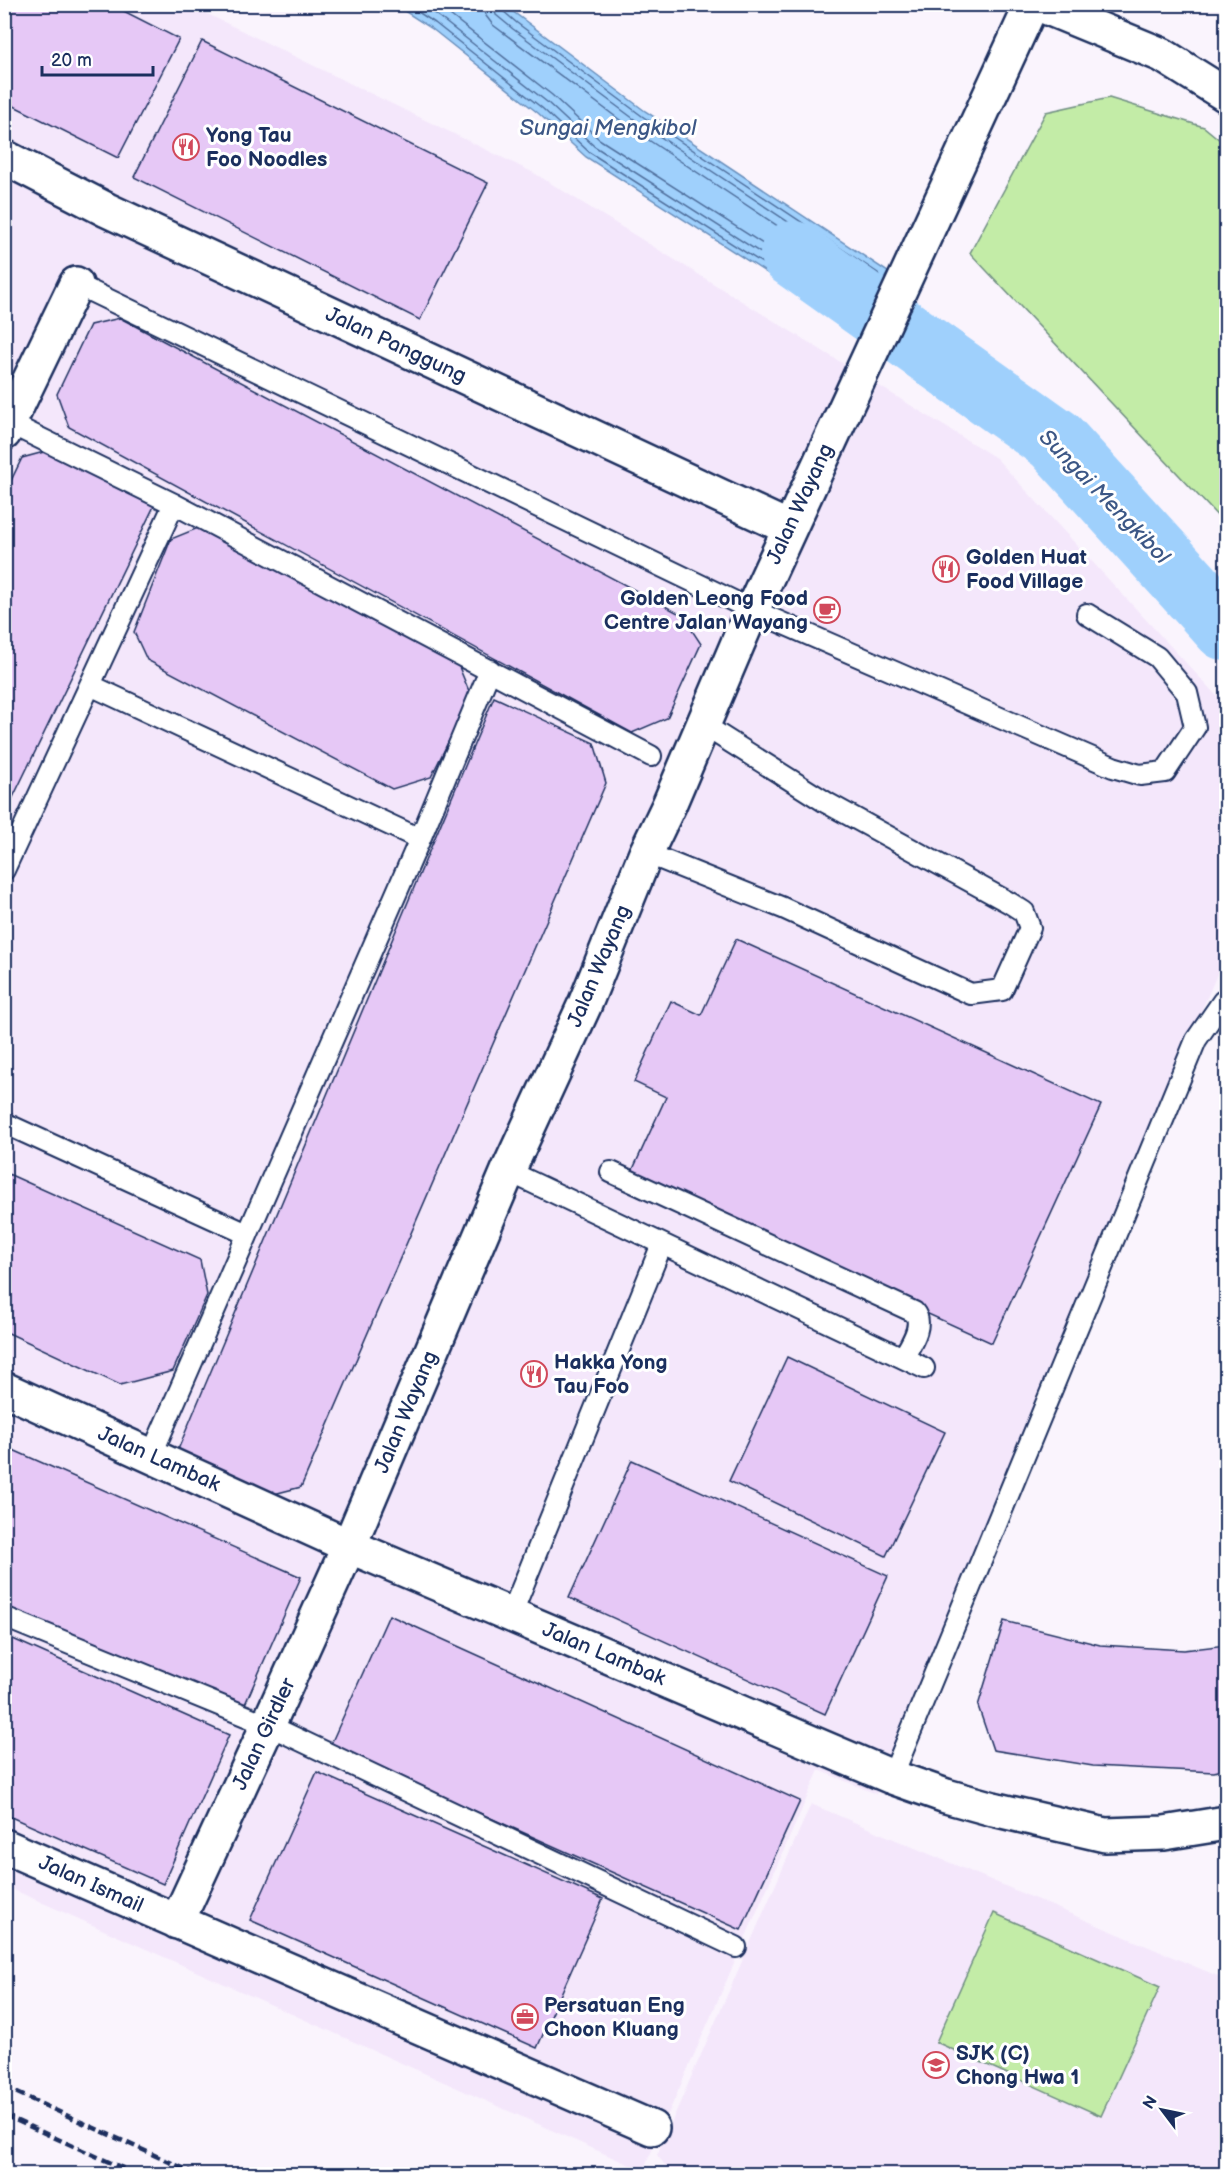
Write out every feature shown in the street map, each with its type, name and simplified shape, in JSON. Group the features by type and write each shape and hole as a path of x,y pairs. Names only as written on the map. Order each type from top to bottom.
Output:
{"street":[{"name":"Jalan Wayang","path":"349,1546 508,1172 585,1004 646,853 669,805 752,610 1032,4"},
{"path":"1038,4 1162,55 1227,95"},
{"name":"Jalan Panggung","path":"4,157 107,210 789,528"},
{"path":"7,428 76,284"},
{"name":"Jalan Lambak","path":"4,1389 349,1546 892,1777 946,1796 993,1809 1105,1835 1164,1833 1227,1823"},
{"name":"Jalan Girdler","path":"177,1922 349,1546"},
{"name":"Jalan Ismail","path":"4,1846 652,2128"}],"lane":[{"path":"76,284 752,610 1113,767 1140,775 1166,772 1196,727 1187,693 1157,657 1087,614"},
{"path":"7,428 174,504 651,756"},
{"path":"4,870 174,504"},
{"path":"151,1456 420,839 490,670"},
{"path":"90,685 420,839"},
{"path":"646,853 783,908 971,994 1002,990 1030,928 1024,912 1010,903 827,803 702,724"},
{"path":"892,1777 1196,1040 1223,1001 1227,999"},
{"path":"4,1123 247,1233"},
{"path":"508,1172 924,1368"},
{"path":"611,1172 914,1312 918,1317 919,1325 903,1358"},
{"path":"511,1615 662,1244"},
{"path":"4,1617 268,1725 736,1947"}],"shaded area":[{"path":"5,5 189,5 534,173 996,458 1226,706 1226,953 1099,1251 876,1794 819,1770 643,2171 5,1886"},
{"name":"SJK (C) Chong Hwa 1","path":"811,1804 1226,1978 1226,2174 672,2174 657,2155"}],"green space":[{"path":"1109,98 1204,127 1226,145 1226,525 970,253 1046,112"},
{"path":"994,1913 1160,1987 1101,2116 936,2042"}],"water":[{"name":"Sungai Mengkibol","path":"395,5 504,5 645,111 888,272 856,330 586,157 538,113 431,28"}],"building":[{"path":"4,4 110,4 179,39 118,158 4,101"},
{"path":"202,41 488,183 420,320 134,177"},
{"path":"120,318 682,615 701,644 667,718 632,733 69,427 57,394 90,325"},
{"path":"55,449 157,500 4,816 4,495 22,458"},
{"path":"198,528 457,662 471,696 431,777 392,789 147,660 134,632 171,539"},
{"path":"494,697 594,743 606,783 301,1487 270,1495 177,1452"},
{"path":"736,939 1101,1105 992,1343 629,1178 666,1097 634,1082 671,1001 701,1015"},
{"path":"4,1172 200,1260 207,1295 173,1371 120,1385 4,1331"},
{"path":"787,1357 945,1432 886,1556 729,1481"},
{"path":"4,1446 301,1577 242,1711 4,1607"},
{"path":"632,1460 888,1576 825,1714 569,1598"},
{"path":"389,1615 800,1801 741,1930 330,1746"},
{"path":"1004,1621 1100,1645 1184,1650 1226,1645 1226,1769 1214,1772 1093,1766 993,1750 978,1706"},
{"path":"4,1635 229,1735 163,1884 4,1814"},
{"path":"317,1772 603,1899 537,2048 250,1920"}],"waterway":[{"name":"Sungai Mengkibol","path":"793,254 1055,440 1226,628"}],"railway":[{"path":"4,2087 196,2174"},
{"path":"4,2115 136,2174"}],"place":[{"name":"Yong Tau Foo Noodles","path":"186,147"},
{"name":"Golden Huat Food Village","path":"946,569"},
{"name":"Golden Leong Food Centre Jalan Wayang","path":"827,610"},
{"name":"Hakka Yong Tau Foo","path":"534,1374"},
{"name":"Persatuan Eng Choon Kluang","path":"525,2017"},
{"name":"SJK (C) Chong Hwa 1","path":"936,2065"}]}
